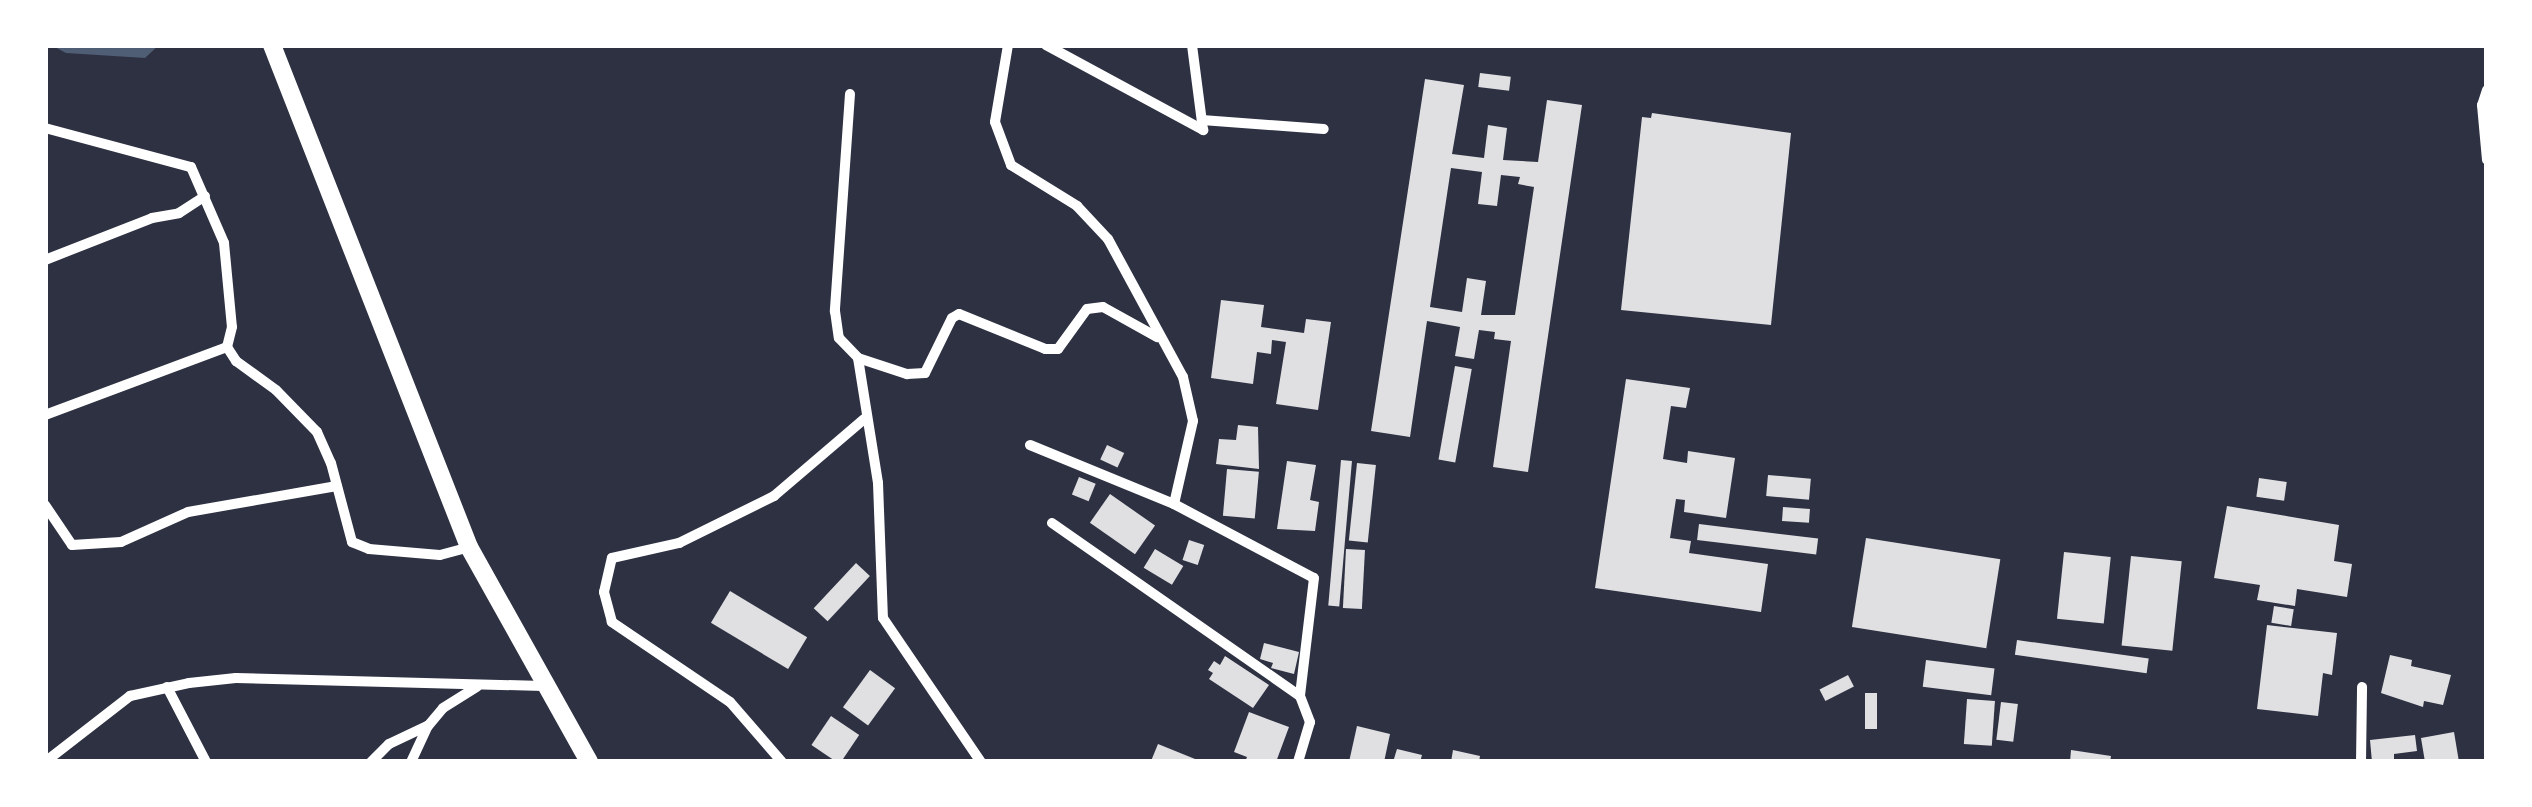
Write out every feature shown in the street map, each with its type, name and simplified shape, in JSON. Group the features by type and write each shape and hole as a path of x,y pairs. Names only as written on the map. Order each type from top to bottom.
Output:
{"main road":[{"path":"272,45 469,547 588,762"}],"street":[{"path":"1008,45 995,122 1011,165 1077,206 1108,239 1158,338 1183,377 1192,420 1174,504"},
{"path":"1046,45 1204,130 1192,45"},
{"path":"2487,90 2482,104 2487,160"},
{"path":"850,94 835,311 840,338 858,358 907,374 925,373 952,318 960,314 1045,349 1058,349 1087,309 1103,307 1158,338"},
{"path":"1202,120 1324,129"},
{"path":"45,128 174,159 190,167 224,243 232,327 227,347 236,361 276,390 317,432 352,542 369,549 440,555 469,547"},
{"path":"45,260 152,218 179,213 205,196"},
{"path":"45,415 227,347"},
{"path":"858,358 864,419 878,483 883,618 981,762"},
{"path":"782,762 730,702 612,622 604,592 612,558 679,544 774,496 864,419"},
{"path":"1030,444 1174,504 1314,578 1300,696 1310,722 1298,762"},
{"path":"45,505 72,544 120,542 188,512 337,486"},
{"path":"1052,523 1300,696"},
{"path":"45,762 130,696 167,688 236,678 543,686"},
{"path":"411,762 428,726 444,708 478,686"},
{"path":"2362,687 2362,762"},
{"path":"167,688 204,758 190,762"},
{"path":"371,762 389,744 428,726"}],"water":[{"path":"51,45 159,45 145,58 66,53"}],"building":[{"path":"1480,73 1511,77 1509,91 1478,87"},
{"path":"1425,79 1464,85 1452,154 1484,158 1488,125 1507,128 1503,160 1538,162 1547,100 1582,105 1528,472 1493,467 1511,341 1494,339 1495,332 1479,330 1474,359 1455,356 1460,327 1427,321 1410,437 1371,431","holes":["1451,168 1482,172 1478,204 1497,206 1501,175 1520,177 1518,184 1534,187 1515,315 1481,315 1486,281 1467,278 1462,312 1430,307"]},
{"path":"1652,113 1791,133 1771,325 1621,310 1642,117 1651,118"},
{"path":"1221,300 1264,305 1261,327 1304,333 1306,319 1331,322 1318,410 1276,404 1286,342 1272,340 1271,354 1257,352 1253,384 1211,378"},
{"path":"1455,366 1472,369 1455,463 1439,460"},
{"path":"1626,379 1690,388 1686,408 1671,406 1663,459 1687,463 1688,451 1735,458 1726,518 1684,512 1685,500 1676,499 1670,538 1691,541 1689,553 1768,564 1761,612 1595,588"},
{"path":"1238,425 1258,427 1259,469 1216,464 1219,439 1236,440"},
{"path":"1107,445 1124,453 1117,468 1100,460"},
{"path":"1341,460 1352,461 1339,606 1328,605"},
{"path":"1287,461 1316,465 1310,500 1319,502 1315,531 1277,529"},
{"path":"1357,463 1376,465 1368,543 1349,541"},
{"path":"1227,469 1259,472 1255,519 1223,516"},
{"path":"1768,475 1811,479 1809,500 1766,496"},
{"path":"1079,477 1096,484 1089,501 1072,495"},
{"path":"2259,478 2287,482 2284,501 2256,497"},
{"path":"1110,494 1155,526 1135,554 1090,523"},
{"path":"2227,506 2339,525 2334,561 2352,564 2347,597 2297,589 2295,606 2257,600 2260,585 2214,578"},
{"path":"1783,507 1810,509 1809,523 1782,521"},
{"path":"1699,524 1818,539 1816,555 1697,540"},
{"path":"1866,538 2000,559 1986,648 1852,627"},
{"path":"1189,540 1204,545 1198,565 1183,560"},
{"path":"1155,549 1183,566 1172,585 1144,568"},
{"path":"1346,549 1365,550 1362,609 1343,608"},
{"path":"2064,552 2111,557 2104,624 2057,619"},
{"path":"2131,556 2182,561 2172,651 2122,646"},
{"path":"856,563 870,576 828,621 814,608"},
{"path":"730,591 807,637 788,669 711,623"},
{"path":"2274,606 2294,609 2291,626 2271,623"},
{"path":"2267,625 2337,633 2332,675 2323,673 2318,716 2257,709"},
{"path":"2017,640 2149,659 2147,673 2015,655"},
{"path":"1264,643 1299,652 1294,674 1271,668 1273,663 1260,659"},
{"path":"2390,655 2412,660 2411,666 2451,675 2443,705 2424,701 2423,707 2381,693"},
{"path":"1225,656 1269,685 1253,708 1209,679 1213,673 1208,670 1214,661 1220,665"},
{"path":"1926,660 1994,668 1991,695 1923,687"},
{"path":"870,670 895,688 868,725 843,707"},
{"path":"1848,675 1854,687 1825,701 1819,690"},
{"path":"1865,693 1877,693 1877,729 1865,729"},
{"path":"1967,699 1995,701 1992,746 1964,744"},
{"path":"2001,702 2018,704 2013,742 1996,740"},
{"path":"1249,712 1289,727 1276,762 1245,762 1247,757 1234,752"},
{"path":"831,716 859,735 841,762 811,745"},
{"path":"1357,726 1390,734 1384,762 1349,762"},
{"path":"2454,732 2459,762 2425,762 2421,738"},
{"path":"2415,735 2417,751 2394,754 2394,762 2372,762 2370,740"},
{"path":"1158,744 1195,759 1194,762 1151,761"},
{"path":"1397,749 1422,755 1420,762 1393,762"},
{"path":"1453,750 1480,756 1479,762 1451,762"},
{"path":"2071,750 2111,756 2110,762 2070,762"}]}
